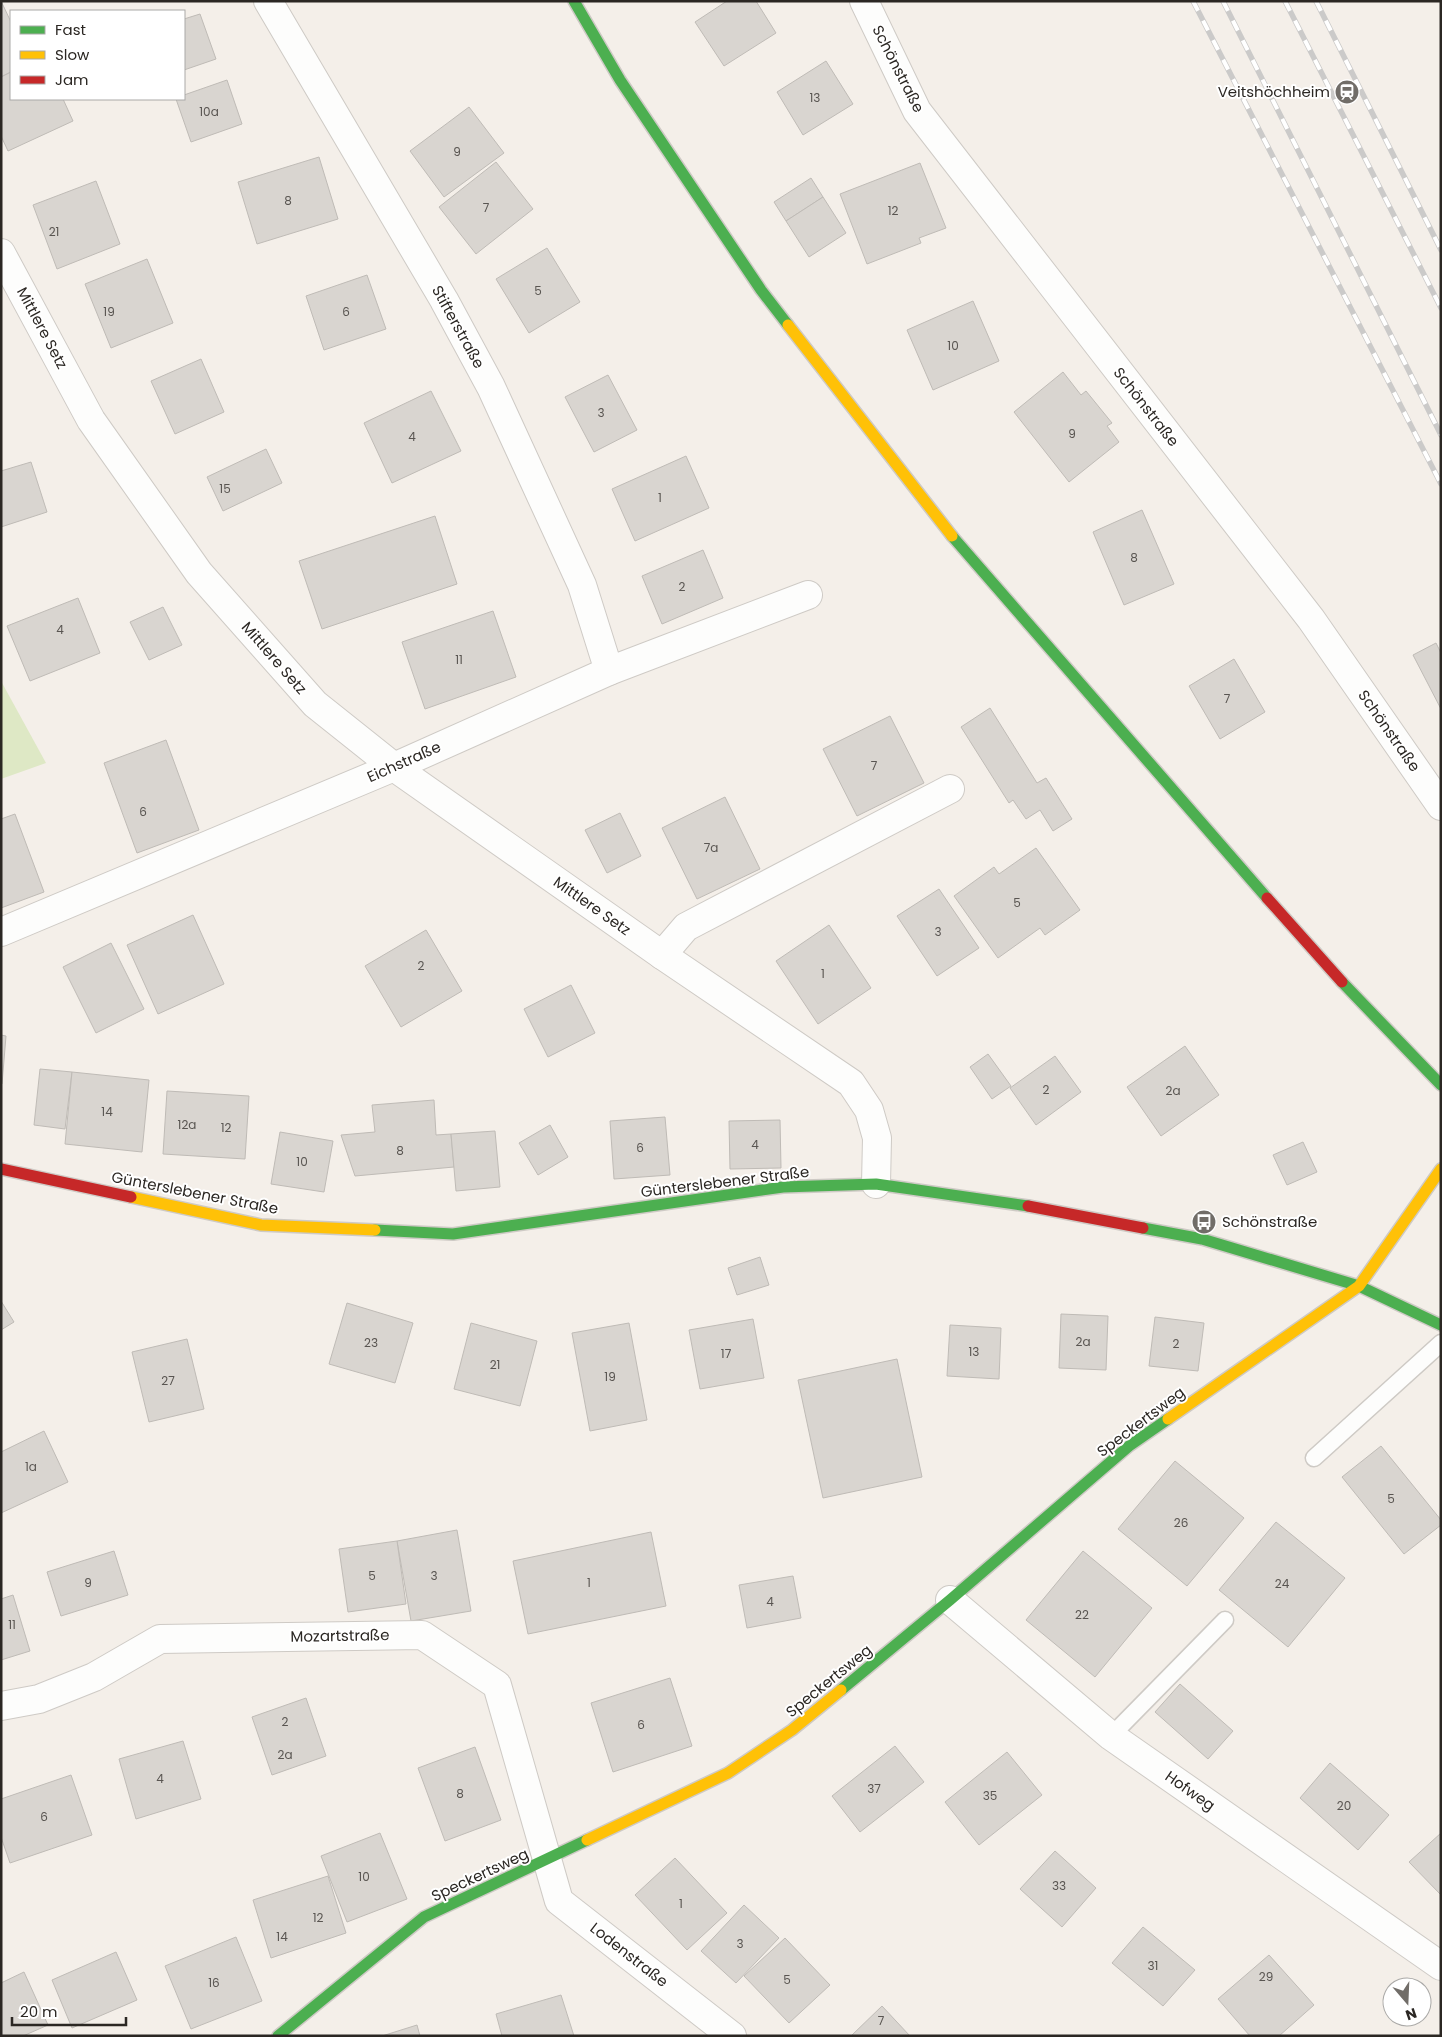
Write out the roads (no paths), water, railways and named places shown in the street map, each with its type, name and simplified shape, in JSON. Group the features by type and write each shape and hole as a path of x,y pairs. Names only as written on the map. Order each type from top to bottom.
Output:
{"street":[{"name":"Stifterstraße","path":"268,1 444,300 492,387 582,584 609,671"},
{"path":"574,1 620,80 761,290 942,525 1322,961 1441,1085"},
{"name":"Schönstraße","path":"864,1 917,111 1310,619 1441,806"},
{"name":"Mittlere Setz","path":"1,253 91,420 199,573 315,704 394,767 662,955 851,1083 869,1110 877,1138 876,1184"},
{"name":"Eichstraße","path":"1,932 394,767 609,671 808,595"},
{"path":"662,955 686,927 950,790"},
{"name":"Günterslebener Straße","path":"1,1169 261,1225 453,1234 783,1187 876,1184 1024,1205 1202,1239 1359,1286 1441,1325"},
{"path":"1359,1286 1422,1193 1441,1169"},
{"name":"Speckertsweg","path":"278,2036 424,1916 546,1861 728,1773 792,1730 950,1600 1130,1446 1359,1286"},
{"name":"Hofweg","path":"950,1600 1111,1736 1441,1966"},
{"name":"Mozartstraße","path":"1,1706 39,1699 94,1677 160,1639 422,1635 496,1685 546,1861"},
{"name":"Lodenstraße","path":"546,1861 559,1901 732,2036"}],"lane":[{"path":"1314,1458 1441,1343"},
{"path":"1111,1736 1225,1620"}],"railway":[{"path":"1193,1 1441,484"},
{"path":"1223,1 1441,435"},
{"path":"1285,1 1441,308"},
{"path":"1316,1 1441,250"}],"place":[{"name":"Veitshöchheim","path":"1347,92"},
{"name":"Schönstraße","path":"1204,1222"}]}
